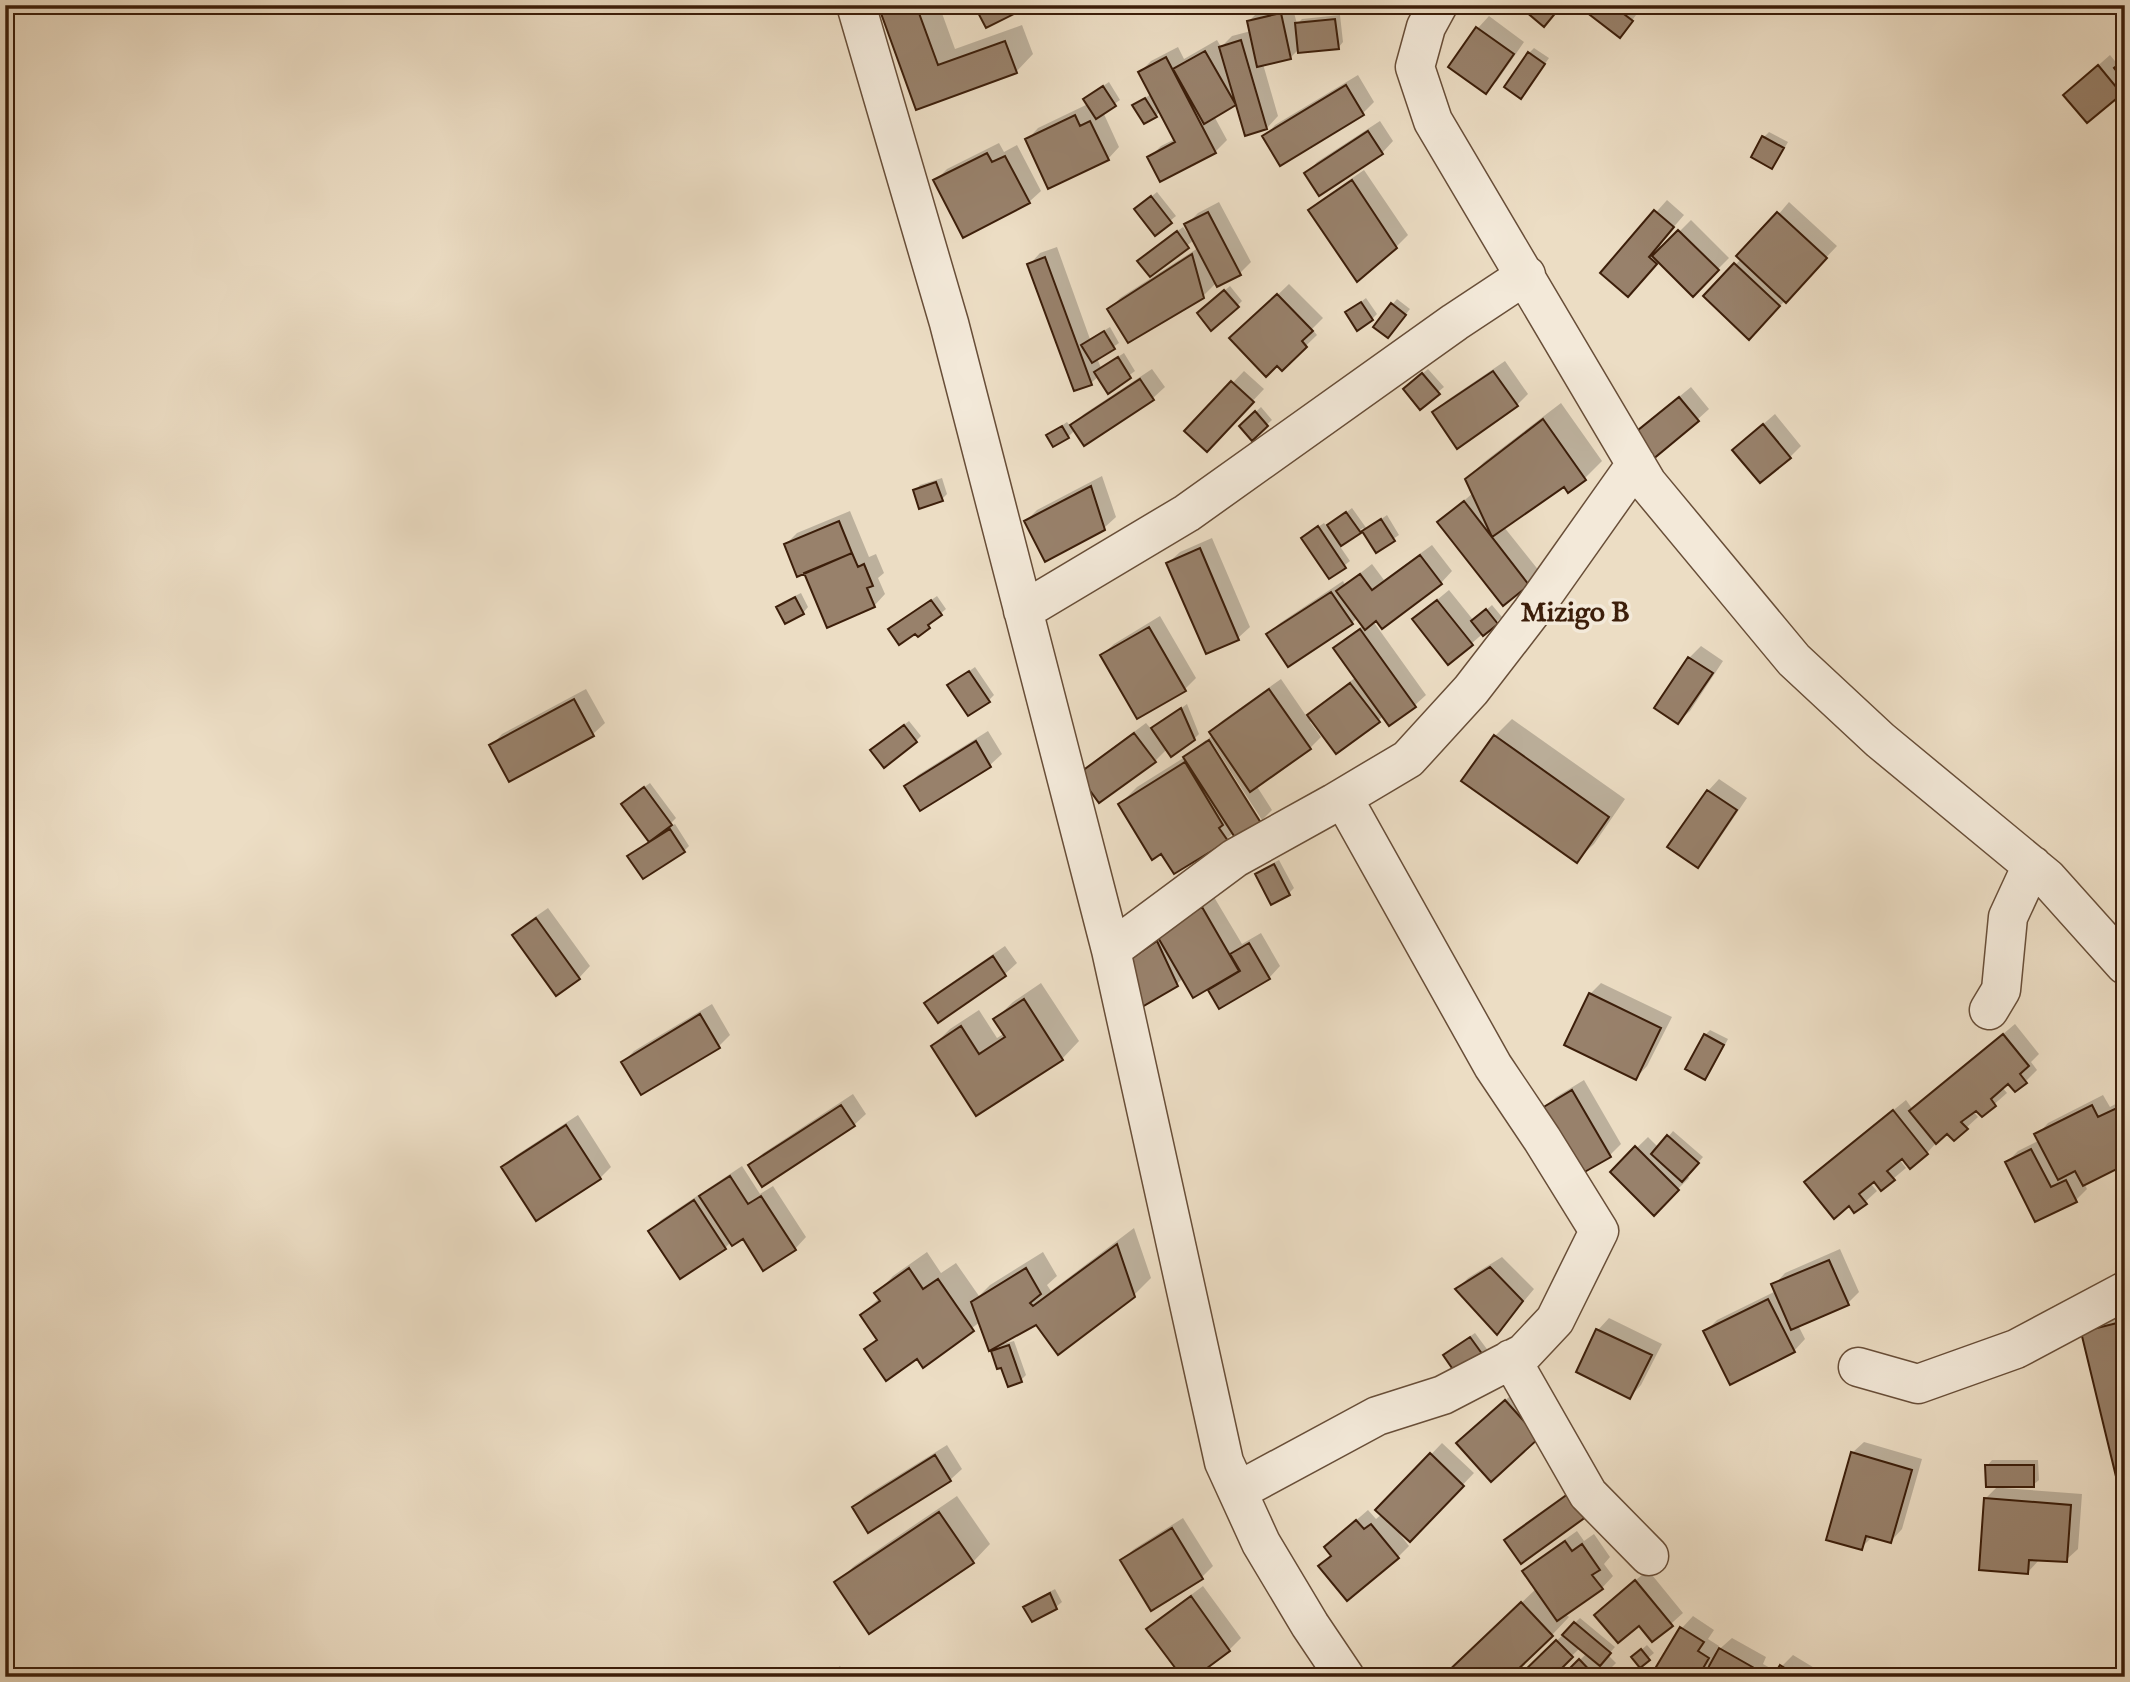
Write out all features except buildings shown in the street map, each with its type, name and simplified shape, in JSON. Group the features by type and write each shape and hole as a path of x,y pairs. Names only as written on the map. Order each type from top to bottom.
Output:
{"street":[{"path":"856,5 948,323 1111,950 1224,1462 1261,1543 1345,1677"},
{"path":"1438,5 1426,27 1415,67 1433,121 1647,483 1794,660 1880,740 2047,878 2125,965"},
{"path":"1023,611 1187,513 1455,322 1526,275"},
{"path":"1111,950 1235,858 1408,759 1471,690 1532,611 1636,464"},
{"path":"1238,1491 1377,1416 1443,1395 1524,1353 1555,1320 1599,1231 1493,1066 1343,798"},
{"path":"1989,1010 2001,990 2008,917 2032,865"},
{"path":"1858,1367 1917,1384 2016,1349 2125,1291"},
{"path":"1511,1359 1588,1494 1649,1556"}],"district":[{"name":"Mizigo B","path":"1575,611"}]}
